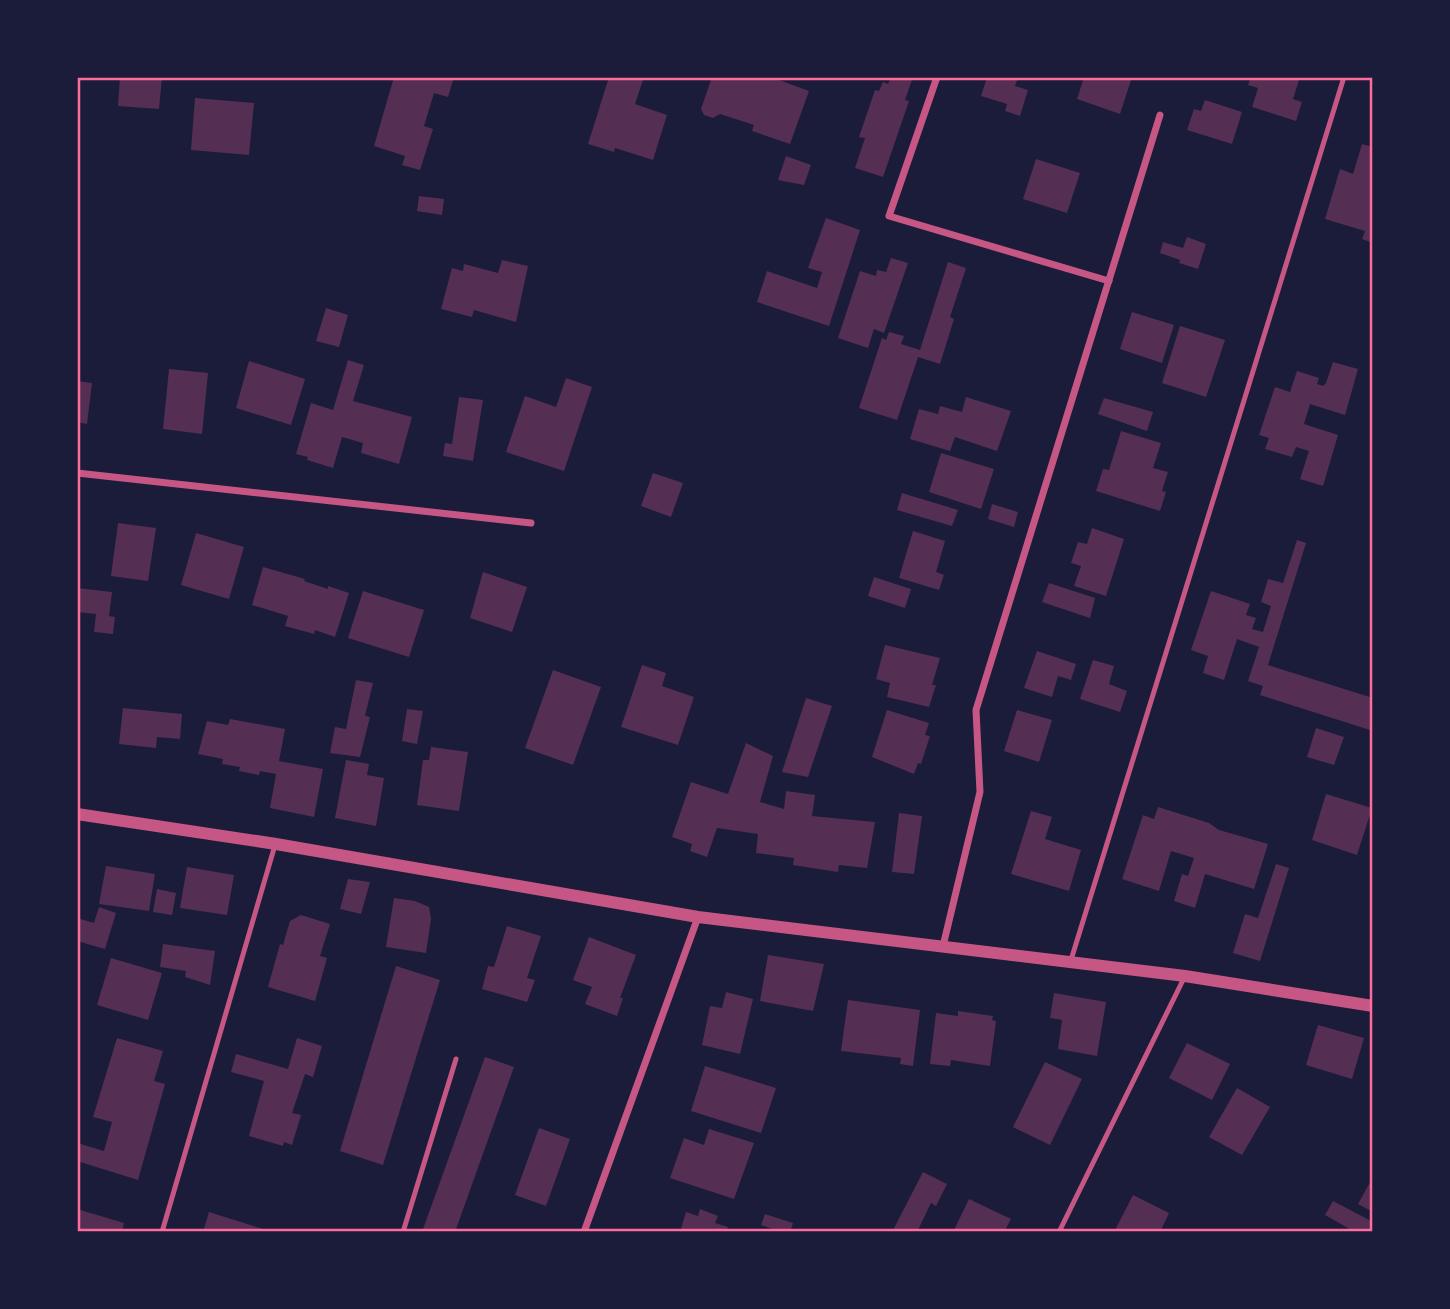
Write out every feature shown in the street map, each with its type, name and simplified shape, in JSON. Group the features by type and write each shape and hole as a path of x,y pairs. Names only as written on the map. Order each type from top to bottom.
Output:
{"street":[{"path":"937,77 889,216 1109,281"},
{"path":"943,946 980,792 976,710 1160,115"},
{"path":"77,473 531,523"},
{"path":"77,814 276,844 698,917 1185,976 1373,1006"},
{"path":"584,1232 698,917"}],"lane":[{"path":"1070,963 1344,77"},
{"path":"162,1232 276,844"},
{"path":"1059,1232 1185,976"},
{"path":"403,1232 456,1059"}],"building":[{"path":"120,77 162,77 159,109 118,106"},
{"path":"394,77 454,77 448,97 434,93 424,126 433,129 420,170 402,165 405,156 374,146"},
{"path":"609,77 644,77 635,104 667,115 653,160 615,148 614,152 588,144"},
{"path":"712,77 771,77 809,91 790,144 752,131 754,125 720,114 713,118 704,115 701,109"},
{"path":"891,77 913,77 905,100 909,101 883,177 855,168 865,138 859,137 875,90 879,91 883,82 888,84"},
{"path":"987,77 1018,77 1015,86 1028,90 1020,116 1005,111 1007,104 981,96"},
{"path":"1084,77 1132,77 1120,114 1077,99"},
{"path":"1251,77 1300,77 1293,99 1302,102 1296,121 1252,107 1258,88 1248,85"},
{"path":"195,98 254,103 249,155 191,150"},
{"path":"1205,100 1242,112 1232,144 1187,130 1194,109 1201,111"},
{"path":"1362,144 1373,147 1373,243 1362,239 1365,231 1325,219 1340,169 1353,174"},
{"path":"786,156 811,165 804,185 778,180"},
{"path":"1036,159 1080,173 1067,213 1023,199"},
{"path":"419,196 444,199 442,215 417,211"},
{"path":"826,218 860,230 829,326 757,302 767,271 817,288 822,272 808,268"},
{"path":"1187,237 1206,244 1198,269 1160,253 1163,242 1183,248"},
{"path":"891,258 908,263 884,333 874,329 868,348 838,338 860,271 876,276 877,270 886,272"},
{"path":"502,260 528,266 516,322 474,310 472,317 441,309 452,268 463,271 464,264 498,273"},
{"path":"948,262 966,268 950,317 954,319 940,364 918,357 897,420 859,408 882,338 886,340 889,332 904,336 901,344 920,350"},
{"path":"326,308 348,315 339,347 316,341"},
{"path":"1132,312 1174,325 1162,363 1120,349"},
{"path":"1180,326 1225,340 1206,397 1162,383"},
{"path":"348,360 364,365 353,401 412,417 399,464 361,453 363,443 342,437 333,468 296,454 311,403 333,410"},
{"path":"249,361 305,379 291,425 236,408"},
{"path":"1333,362 1358,369 1345,415 1310,404 1304,424 1338,435 1323,486 1300,479 1309,451 1296,447 1292,457 1265,449 1269,438 1259,435 1275,387 1290,392 1297,371 1319,378 1317,384 1323,386"},
{"path":"169,369 208,373 202,434 163,429"},
{"path":"566,378 592,387 564,471 506,452 525,396 556,407"},
{"path":"77,381 92,383 87,424 77,422"},
{"path":"459,397 483,400 473,461 443,456 445,443 452,444"},
{"path":"966,397 1011,411 997,451 955,437 950,451 910,439 919,409 938,414 940,406 962,412"},
{"path":"1104,398 1153,412 1147,431 1098,414"},
{"path":"1121,431 1161,443 1153,468 1168,472 1160,511 1096,491 1103,469 1109,470"},
{"path":"941,453 994,469 981,509 929,492"},
{"path":"653,473 683,483 671,517 641,506"},
{"path":"902,493 958,510 952,526 897,510"},
{"path":"992,504 1018,512 1014,527 988,519"},
{"path":"118,523 156,528 148,581 111,576"},
{"path":"1092,528 1124,539 1106,596 1074,586 1081,566 1071,563 1078,542 1087,544"},
{"path":"913,531 945,541 936,572 944,575 939,590 899,578"},
{"path":"196,533 244,547 229,599 181,585"},
{"path":"1297,540 1306,543 1268,665 1373,698 1373,731 1260,695 1263,686 1248,681 1259,647 1237,639 1224,680 1203,673 1208,656 1191,650 1211,591 1250,604 1246,615 1256,618 1252,629 1263,632 1271,606 1261,602 1268,579 1283,583"},
{"path":"263,567 328,589 328,586 349,593 335,637 315,630 314,634 285,626 288,616 252,605"},
{"path":"483,572 527,587 512,632 470,618"},
{"path":"874,577 911,589 905,608 868,596"},
{"path":"1049,583 1095,598 1090,618 1042,602"},
{"path":"77,588 112,592 109,616 115,617 113,634 94,632 96,614 77,612"},
{"path":"363,591 424,610 409,657 348,638"},
{"path":"885,645 940,658 929,707 887,697 890,683 876,679"},
{"path":"1037,651 1076,664 1071,680 1058,676 1052,697 1024,688"},
{"path":"1093,660 1114,666 1109,684 1127,691 1120,712 1080,699"},
{"path":"642,665 666,673 662,686 694,697 678,745 621,727"},
{"path":"553,670 601,687 573,765 525,748"},
{"path":"356,680 373,683 365,716 370,717 360,757 330,753 335,727 346,729"},
{"path":"806,698 832,706 808,777 782,772"},
{"path":"123,708 182,714 180,739 157,737 156,748 119,744"},
{"path":"407,709 423,711 417,744 402,741"},
{"path":"887,710 929,723 925,735 930,736 921,764 918,763 914,774 872,757"},
{"path":"1017,710 1052,720 1039,762 1004,751"},
{"path":"230,719 285,729 279,761 323,769 314,817 270,808 276,774 260,771 259,775 239,771 240,767 222,764 223,759 198,754 207,721 228,725"},
{"path":"1316,728 1344,737 1334,765 1307,757"},
{"path":"746,743 773,756 760,802 784,809 786,791 815,795 812,816 875,822 867,868 839,865 838,872 793,865 794,858 756,853 758,834 717,828 707,857 690,851 692,844 672,837 691,782 728,794"},
{"path":"431,747 468,752 459,811 417,805 423,760 429,760"},
{"path":"346,760 369,764 367,775 384,778 376,826 335,818"},
{"path":"1326,794 1372,808 1357,855 1312,840"},
{"path":"1158,807 1209,823 1219,830 1268,844 1254,889 1205,874 1195,908 1174,901 1182,874 1188,876 1194,858 1171,851 1159,891 1122,879 1143,815 1154,819"},
{"path":"1031,811 1052,817 1045,839 1081,850 1069,891 1011,874"},
{"path":"899,813 922,816 914,874 892,872"},
{"path":"1276,864 1289,868 1260,961 1233,953 1245,914 1258,918"},
{"path":"106,866 155,874 149,911 99,904"},
{"path":"187,867 234,875 227,915 180,908"},
{"path":"348,879 370,882 361,914 340,909"},
{"path":"157,889 176,893 172,915 153,912"},
{"path":"394,898 415,901 429,907 431,919 426,953 386,947"},
{"path":"99,907 116,913 105,949 77,941 77,918 94,923"},
{"path":"301,915 330,924 320,956 327,958 315,1001 268,987 280,944 283,945 290,921"},
{"path":"507,926 541,936 527,978 535,980 527,1002 482,989 488,966 494,967"},
{"path":"589,937 636,955 620,998 623,998 617,1016 585,1004 592,987 573,980"},
{"path":"163,944 215,951 210,985 185,977 186,971 160,967"},
{"path":"768,955 824,964 813,1011 760,1001"},
{"path":"111,958 162,973 148,1020 97,1005"},
{"path":"396,966 440,980 383,1165 340,1151"},
{"path":"726,992 753,999 740,1054 702,1045 710,1006 722,1008"},
{"path":"1054,993 1106,1002 1097,1056 1058,1049 1062,1020 1050,1018"},
{"path":"848,1000 920,1010 913,1066 900,1064 901,1058 841,1051"},
{"path":"958,1011 993,1016 992,1020 996,1021 990,1066 951,1060 950,1066 930,1064 936,1013 958,1016"},
{"path":"1318,1025 1364,1038 1352,1079 1306,1065"},
{"path":"117,1038 163,1051 154,1081 165,1084 138,1180 77,1161 77,1143 104,1151 112,1122 93,1117"},
{"path":"297,1038 322,1046 313,1077 305,1074 292,1113 301,1115 292,1145 284,1142 283,1146 249,1136 264,1081 231,1072 236,1054 288,1069"},
{"path":"1187,1043 1230,1064 1212,1100 1169,1078"},
{"path":"485,1057 514,1067 455,1232 422,1232"},
{"path":"1045,1062 1082,1079 1050,1145 1013,1127"},
{"path":"705,1066 776,1088 761,1133 691,1111"},
{"path":"1237,1088 1270,1107 1242,1155 1209,1137"},
{"path":"539,1128 570,1139 546,1206 515,1195"},
{"path":"709,1129 754,1143 734,1199 670,1178 684,1138 704,1145"},
{"path":"923,1172 947,1184 936,1206 931,1203 917,1232 892,1232"},
{"path":"1373,1177 1373,1212 1358,1204"},
{"path":"1133,1195 1169,1213 1160,1232 1114,1232"},
{"path":"969,1199 1011,1219 1004,1232 953,1232"},
{"path":"1333,1201 1373,1222 1373,1232 1355,1232 1325,1215"},
{"path":"77,1209 124,1223 122,1232 77,1232"},
{"path":"700,1209 718,1216 715,1223 728,1227 726,1232 680,1232 686,1212 698,1216"},
{"path":"209,1212 266,1230 266,1232 203,1232"},
{"path":"765,1214 793,1223 790,1232 781,1232 761,1225"}]}
